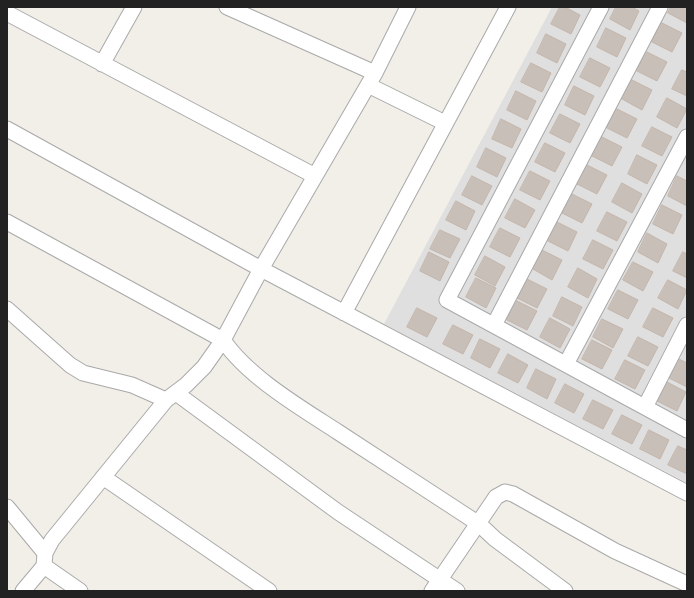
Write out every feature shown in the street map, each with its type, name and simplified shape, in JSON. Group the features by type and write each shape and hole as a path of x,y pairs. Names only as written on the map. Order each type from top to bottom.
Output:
{"street":[{"path":"102,64 134,7"},
{"path":"227,7 371,79 445,123"},
{"path":"24,591 45,559 52,540 171,397 186,386 204,367 222,340 371,79 408,7"},
{"path":"344,313 508,7"},
{"path":"601,7 446,300 687,430"},
{"path":"494,325 660,7"},
{"path":"7,13 315,176"},
{"path":"7,129 261,270 687,493"},
{"path":"566,364 687,137"},
{"path":"7,222 222,340 241,362 282,396 479,524 495,539 565,591"},
{"path":"7,309 70,365 83,373 171,397 338,512 437,585 457,591"},
{"path":"644,407 687,325"},
{"path":"103,477 270,591"},
{"path":"437,585 496,497 505,492 513,494 615,551 687,584"},
{"path":"7,507 45,559 80,591"}],"shaded area":[{"path":"552,7 687,7 687,483 384,324"}],"building":[{"path":"560,7 565,7 580,15 571,34 551,24"},
{"path":"616,7 632,7 639,11 630,30 610,19"},
{"path":"671,7 687,7 687,23 668,13"},
{"path":"662,23 682,33 672,52 652,42"},
{"path":"606,28 626,38 617,57 597,47"},
{"path":"546,34 566,44 557,63 537,53"},
{"path":"647,52 667,62 657,81 637,71"},
{"path":"590,58 610,68 600,87 580,77"},
{"path":"531,63 551,73 542,92 521,82"},
{"path":"682,70 687,72 687,96 672,89"},
{"path":"632,80 652,90 642,110 622,99"},
{"path":"574,86 594,96 585,115 565,105"},
{"path":"516,91 536,101 527,120 507,110"},
{"path":"667,98 687,109 677,128 657,117"},
{"path":"617,109 637,119 627,138 607,128"},
{"path":"560,114 580,124 570,143 550,133"},
{"path":"501,119 521,129 512,148 492,139"},
{"path":"652,127 672,137 662,156 642,146"},
{"path":"602,137 622,147 612,166 592,156"},
{"path":"545,143 565,153 555,172 535,162"},
{"path":"486,148 506,158 497,177 477,167"},
{"path":"637,155 657,165 647,184 628,174"},
{"path":"587,165 607,175 597,194 577,184"},
{"path":"530,171 550,181 540,200 520,190"},
{"path":"472,176 492,186 482,205 462,195"},
{"path":"677,176 687,181 687,206 668,196"},
{"path":"622,183 642,194 632,213 612,202"},
{"path":"572,194 592,204 582,223 562,213"},
{"path":"515,199 535,210 525,228 505,218"},
{"path":"456,201 475,211 466,230 446,220"},
{"path":"662,205 682,215 673,234 653,224"},
{"path":"607,212 627,222 617,241 597,231"},
{"path":"557,222 577,232 568,251 548,241"},
{"path":"500,228 520,238 510,257 490,247"},
{"path":"440,230 460,239 450,258 430,249"},
{"path":"647,233 667,244 658,263 638,252"},
{"path":"593,240 613,250 603,269 583,259"},
{"path":"542,250 562,260 552,280 533,269"},
{"path":"429,252 449,262 440,281 420,271"},
{"path":"683,252 687,254 687,278 673,271"},
{"path":"485,256 505,267 495,286 475,275"},
{"path":"633,262 653,272 643,291 623,280"},
{"path":"578,268 597,279 588,298 568,287"},
{"path":"476,278 496,288 486,308 466,297"},
{"path":"527,279 547,289 537,308 517,298"},
{"path":"668,280 687,290 678,309 658,298"},
{"path":"618,290 638,300 628,319 608,309"},
{"path":"562,297 582,307 573,326 553,316"},
{"path":"517,301 537,311 527,330 507,320"},
{"path":"417,308 437,318 427,337 407,327"},
{"path":"653,308 673,318 663,337 643,327"},
{"path":"550,318 570,329 560,348 540,337"},
{"path":"602,319 623,329 613,348 593,337"},
{"path":"453,325 473,335 463,354 443,344"},
{"path":"638,337 658,347 648,366 628,356"},
{"path":"480,339 500,349 490,368 471,358"},
{"path":"592,340 612,350 602,369 582,359"},
{"path":"508,354 528,365 518,383 498,373"},
{"path":"679,359 687,363 687,387 669,378"},
{"path":"625,360 645,370 635,389 615,379"},
{"path":"536,369 556,379 547,399 527,388"},
{"path":"667,382 686,392 677,411 657,401"},
{"path":"565,384 584,394 574,413 555,403"},
{"path":"593,400 613,410 603,429 583,419"},
{"path":"622,415 642,425 632,444 612,434"},
{"path":"649,430 669,440 660,459 640,449"},
{"path":"678,446 687,450 687,474 668,465"}]}
